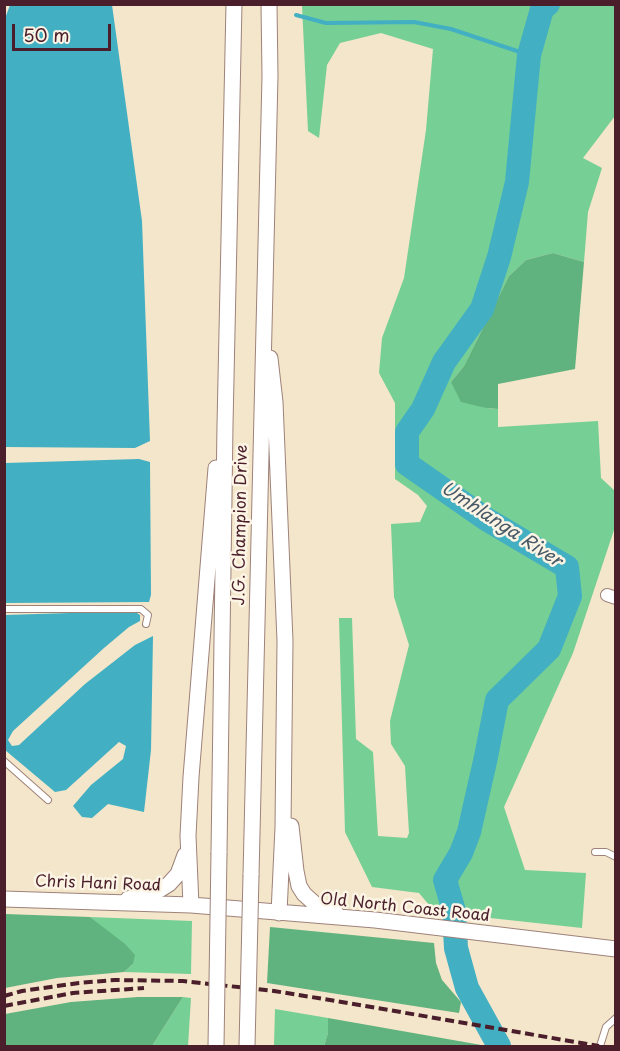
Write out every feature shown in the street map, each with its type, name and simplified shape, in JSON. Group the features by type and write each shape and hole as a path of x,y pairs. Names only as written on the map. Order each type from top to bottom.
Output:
{"street":[{"name":"J.G. Champion Drive","path":"216,1047 234,4"},
{"name":"J.G. Champion Drive","path":"247,1047 270,76 269,4"},
{"path":"264,332 273,375 275,402 285,641 284,786 279,914"},
{"path":"191,905 188,836 195,711 217,460 225,425"},
{"path":"284,786 296,871 304,894 326,911 375,920"},
{"path":"113,902 146,894 170,884 178,874 184,860 188,836"},
{"name":"Chris Hani Road","path":"4,899 191,905"},
{"name":"Old North Coast Road","path":"191,905 279,914 375,920 615,949"}],"lane":[{"path":"4,609 141,609 148,615 146,624"},
{"path":"4,760 48,800"},
{"path":"595,852 606,852 615,857"},
{"path":"600,1047 606,1027 615,1018"}],"green space":[{"path":"302,5 615,5 615,116 583,158 602,168 588,212 584,262 553,253 526,260 509,276 464,366 451,382 486,408 498,409 498,427 598,421 601,478 615,491 615,527 573,653 504,807 525,870 586,873 582,928 435,912 419,893 372,887 345,832 339,618 352,618 356,739 373,752 378,836 407,838 409,833 405,766 391,744 390,721 409,645 394,597 391,524 420,522 427,506 418,495 395,479 395,403 379,373 382,338 404,278 426,130 433,49 381,33 340,43 327,65 319,138 308,131"},
{"path":"553,253 584,262 575,369 498,384 498,409 461,402 451,382 464,366 509,276 526,260"},
{"path":"5,914 90,917 125,944 135,955 133,964 124,972 57,978 5,988"},
{"path":"90,917 192,921 191,974 124,972 133,964 105,930"},
{"path":"270,927 434,943 436,963 442,980 461,1002 459,1013 267,983"},
{"path":"138,997 183,997 152,1046 5,1046 5,1014 71,1002"},
{"path":"183,997 191,998 188,1046 152,1046"},
{"path":"275,1009 328,1018 328,1033 324,1046 274,1046"},
{"path":"328,1018 487,1046 324,1046 328,1033"}],"water":[{"path":"10,5 112,5 142,221 150,441 135,448 5,447 4,21"},
{"path":"139,459 150,462 151,595 149,602 5,603 5,463"},
{"path":"134,611 140,615 140,621 129,627 104,648 13,731 8,740 12,746 19,745 85,684 135,645 153,636 151,750 144,812 108,804 92,818 82,817 73,806 91,785 123,759 126,746 119,742 66,790 55,792 5,750 5,615"}],"waterway":[{"name":"Umhlanga River","path":"499,1046 467,988 456,948 454,911 445,880 461,853 469,832 497,700 549,649 570,596 567,567 486,519 407,464 407,432 423,409 444,362 482,309 499,257 517,182 529,55 542,9 548,4"},
{"path":"296,15 326,23 414,22 451,29 529,55"}],"railway":[{"path":"4,996 22,991 79,983 115,980 183,981 274,991 599,1046"},
{"path":"4,1006 73,993 144,988"}]}
